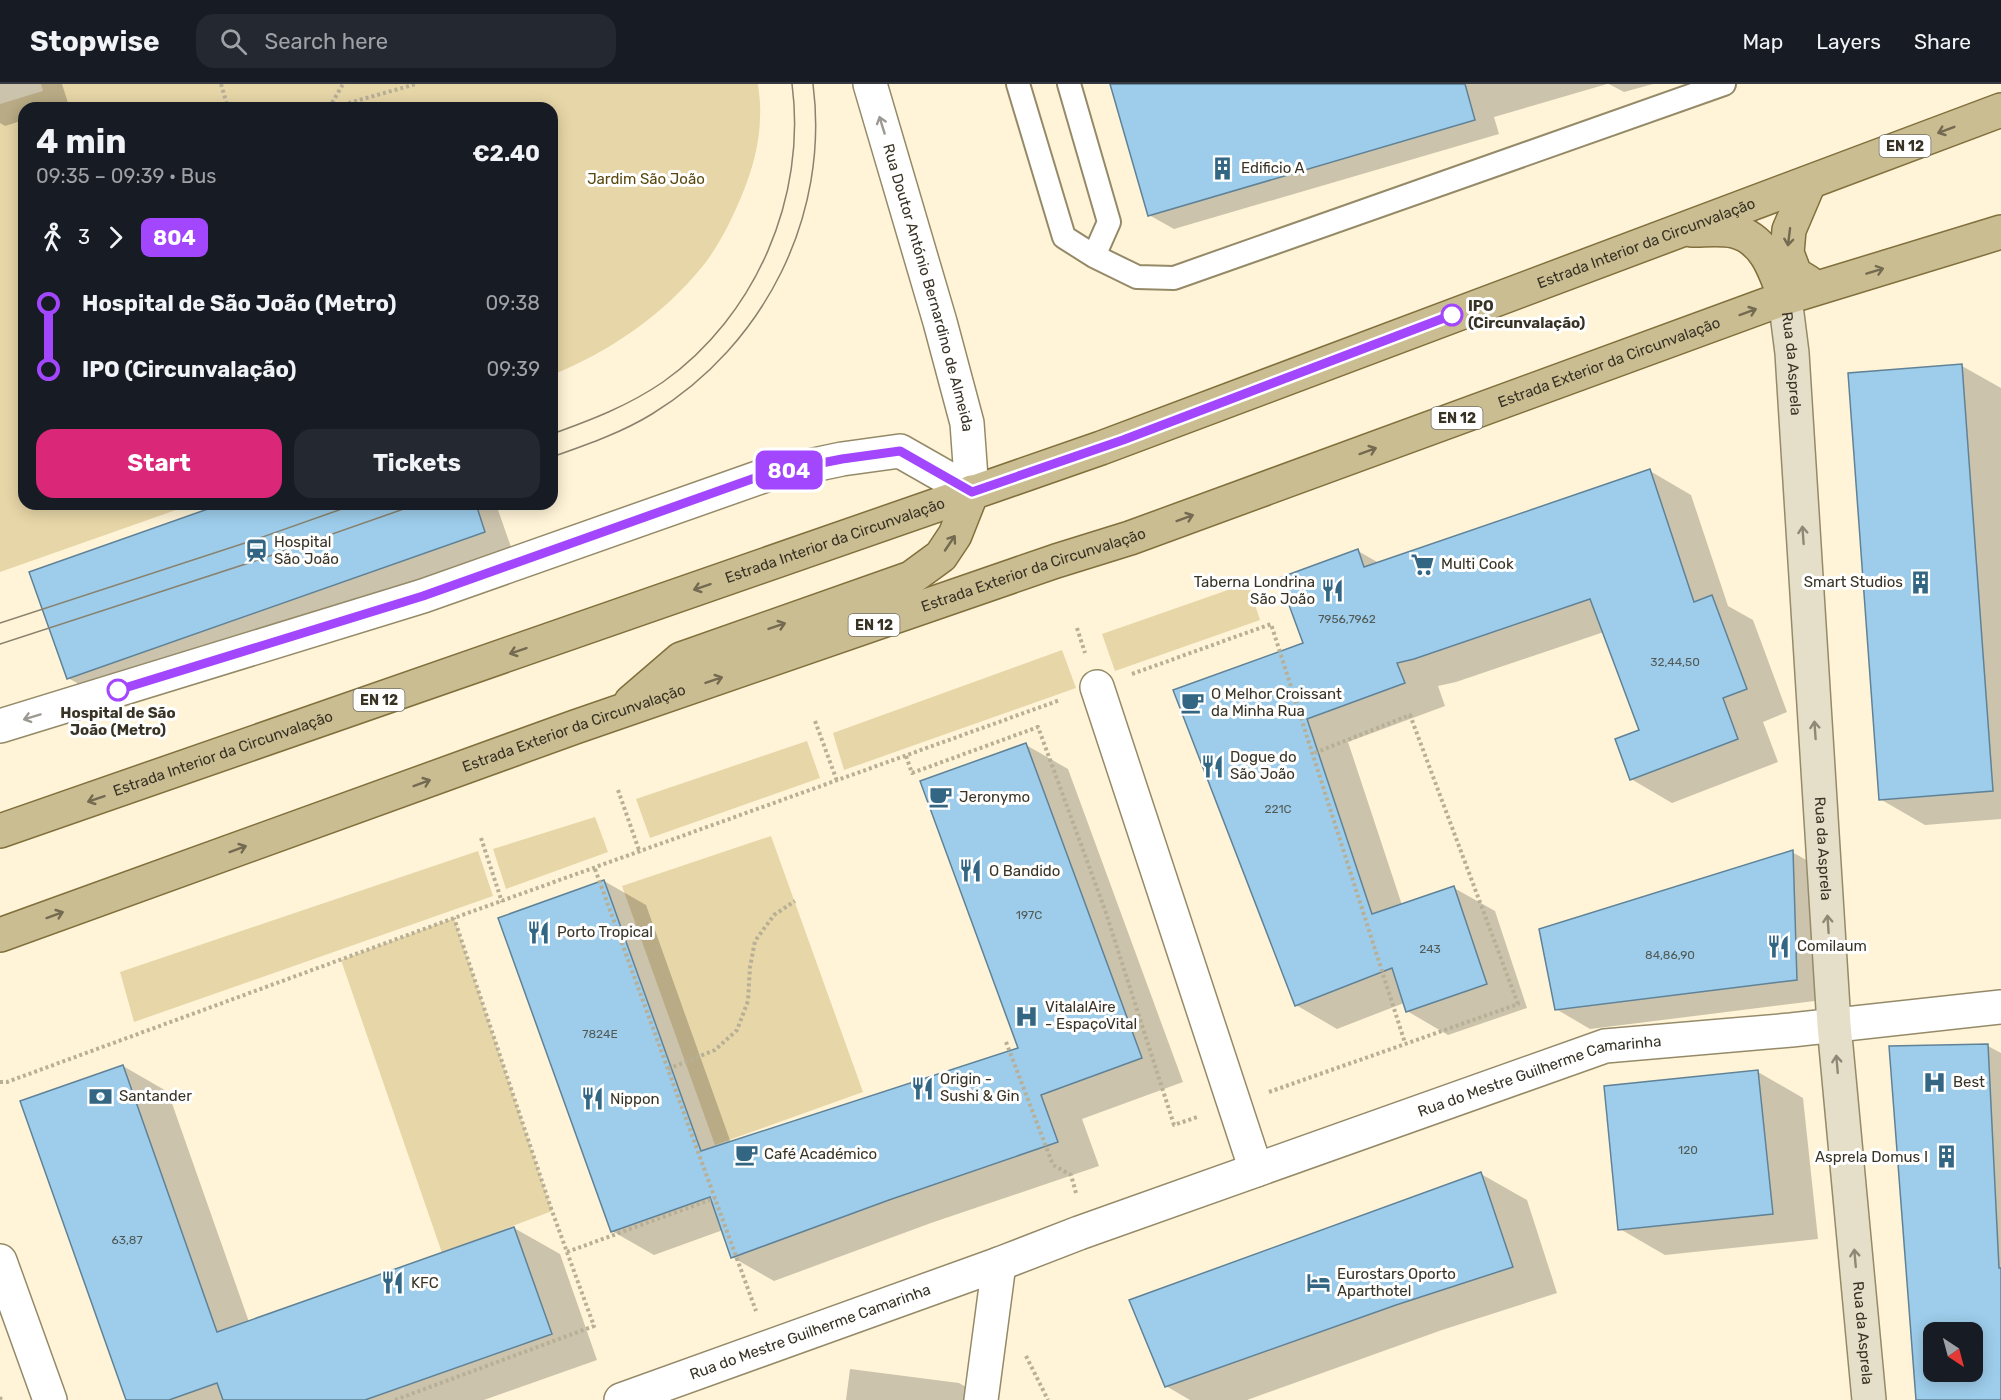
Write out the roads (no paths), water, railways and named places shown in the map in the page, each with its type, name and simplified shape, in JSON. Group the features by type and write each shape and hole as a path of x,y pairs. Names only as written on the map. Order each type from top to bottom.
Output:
{"main road":[{"name":"Estrada Interior da Circunvalação","path":"0,831 1123,440 2001,110"},
{"path":"1809,183 1789,230 1787,253 1795,274 1819,288"},
{"path":"1678,230 1734,231 1759,243 1774,268 1785,298"},
{"name":"Estrada Exterior da Circunvalação","path":"0,935 619,713 1056,561 1130,538 1785,298 2001,233"},
{"path":"619,713 681,659 911,579 941,556 955,535 972,492"}],"street":[{"name":"Rua Doutor António Bernardino de Almeida","path":"870,84 940,322 967,423 972,492"},
{"name":"Rua da Asprela","path":"1785,298 1792,363 1834,1024 1869,1400"},
{"path":"0,726 423,596 766,474 842,459 900,451 972,492"},
{"path":"1097,687 1256,1170"},
{"name":"Rua do Mestre Guilherme Camarinha","path":"621,1400 1605,1046 2001,1007"},
{"path":"0,1261 50,1400"},
{"path":"981,1400 999,1264"}],"lane":[{"path":"1018,84 1064,237 1094,256 1137,277 1174,278 1724,84"},
{"path":"1069,84 1109,222 1094,256"}],"tram line":[{"path":"558,432 623,405 663,382 696,355 749,289 768,251 782,211 791,169 795,127 792,84"},
{"path":"558,455 616,433 652,414 692,385 727,352 757,314 781,272 799,228 811,181 816,133 813,84"},
{"path":"0,623 339,510"},
{"path":"0,644 258,560 401,510"}],"place":[{"name":"Edificio A","path":"1223,168"},
{"name":"IPO (Circunvalação)","path":"1452,315"},
{"name":"Hospital São João","path":"256,551"},
{"name":"Multi Cook","path":"1423,564"},
{"name":"Smart Studios","path":"1921,582"},
{"name":"Taberna Londrina São João","path":"1333,591"},
{"name":"Hospital de São João (Metro)","path":"118,690"},
{"name":"O Melhor Croissant da Minha Rua","path":"1193,703"},
{"name":"Dogue do São João","path":"1212,766"},
{"name":"Jeronymo","path":"941,797"},
{"name":"O Bandido","path":"971,871"},
{"name":"Porto Tropical","path":"539,932"},
{"name":"Comilaum","path":"1779,946"},
{"name":"VitalalAire - EspaçoVital","path":"1027,1016"},
{"name":"Best","path":"1935,1082"},
{"name":"Origin - Sushi & Gin","path":"922,1088"},
{"name":"Santander","path":"101,1096"},
{"name":"Nippon","path":"592,1099"},
{"name":"Café Académico","path":"746,1154"},
{"name":"Asprela Domus I","path":"1946,1157"},
{"name":"KFC","path":"393,1283"},
{"name":"Eurostars Oporto Aparthotel","path":"1319,1283"}],"park label":[{"name":"Jardim São João","path":"646,179"}]}
